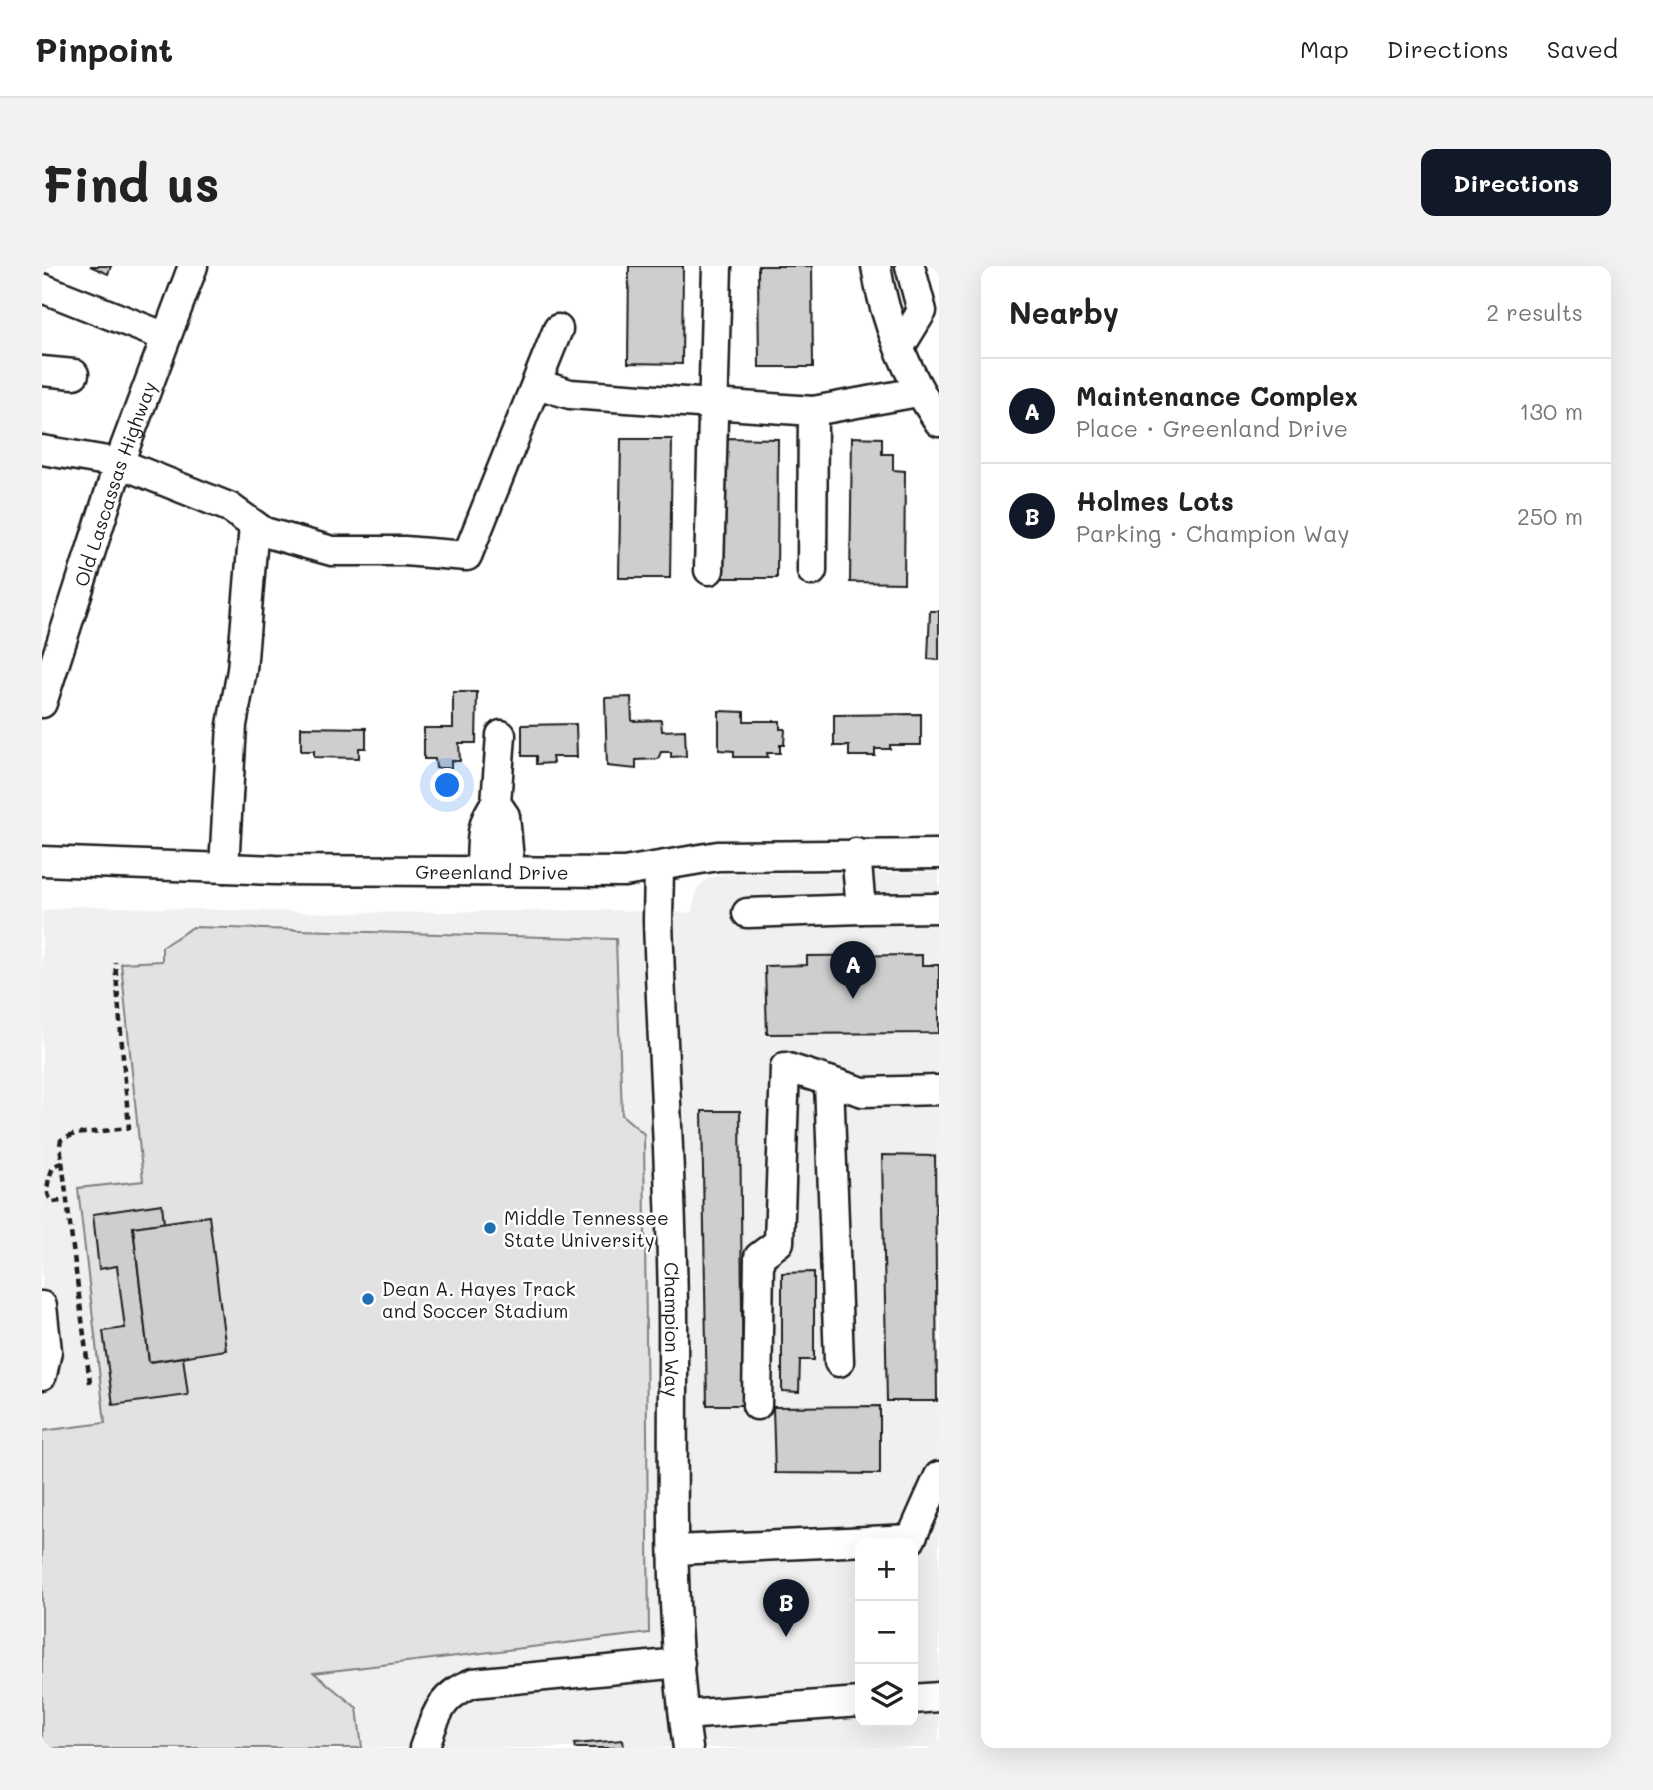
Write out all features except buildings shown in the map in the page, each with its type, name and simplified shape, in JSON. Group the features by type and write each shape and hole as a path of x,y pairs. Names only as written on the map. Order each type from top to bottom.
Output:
{"street":[{"name":"Old Lascassas Highway","path":"42,703 119,463 193,266"},
{"path":"709,570 718,266"},
{"path":"876,266 881,298 918,392 939,422"},
{"path":"900,347 922,311 910,266"},
{"path":"42,288 166,337"},
{"path":"42,450 119,463 229,508 264,532 332,551 404,551 467,556 558,329"},
{"path":"42,371 74,374"},
{"path":"537,384 570,394 813,411 918,392"},
{"path":"811,571 813,411"},
{"path":"224,867 232,725 242,670 254,525"},
{"path":"481,872 482,828 485,817 496,803 500,735"},
{"path":"496,803 505,816 510,871"},
{"path":"856,853 861,909"},
{"name":"Greenland Drive","path":"42,862 481,872 624,872 718,856 939,853"},
{"name":"Champion Way","path":"659,868 658,934 671,1241 675,1550 680,1662 688,1748"},
{"path":"747,913 939,908"},
{"path":"757,1405 759,1257 779,1242 785,1067 863,1092 939,1090"},
{"path":"829,1081 839,1362"},
{"path":"42,1306 47,1351 42,1375"},
{"path":"675,1550 911,1539 939,1476"},
{"path":"424,1748 438,1709 453,1691 473,1683 680,1662"},
{"path":"918,1699 939,1697"},
{"path":"684,1716 855,1702"}],"path":[{"path":"90,1383 61,1140 66,1136 129,1128 115,962"},
{"path":"62,1162 53,1167 48,1181 48,1196 54,1202 68,1200"}],"shaded area":[{"name":"Middle Tennessee State University","path":"939,872 939,1748 42,1748 42,911 76,906 338,913 605,910 692,913 697,888 709,878 723,874"},
{"name":"Dean A. Hayes Track and Soccer Stadium","path":"193,927 616,939 622,1115 644,1134 649,1633 314,1673 357,1708 362,1748 42,1748 42,1431 105,1423 78,1188 143,1181 121,963 162,961 162,947"}],"place":[{"name":"Maintenance Complex","path":"853,999"},
{"name":"Middle Tennessee State University","path":"490,1228"},
{"name":"Dean A. Hayes Track and Soccer Stadium","path":"368,1299"},
{"name":"Holmes Lots","path":"786,1637"}]}
